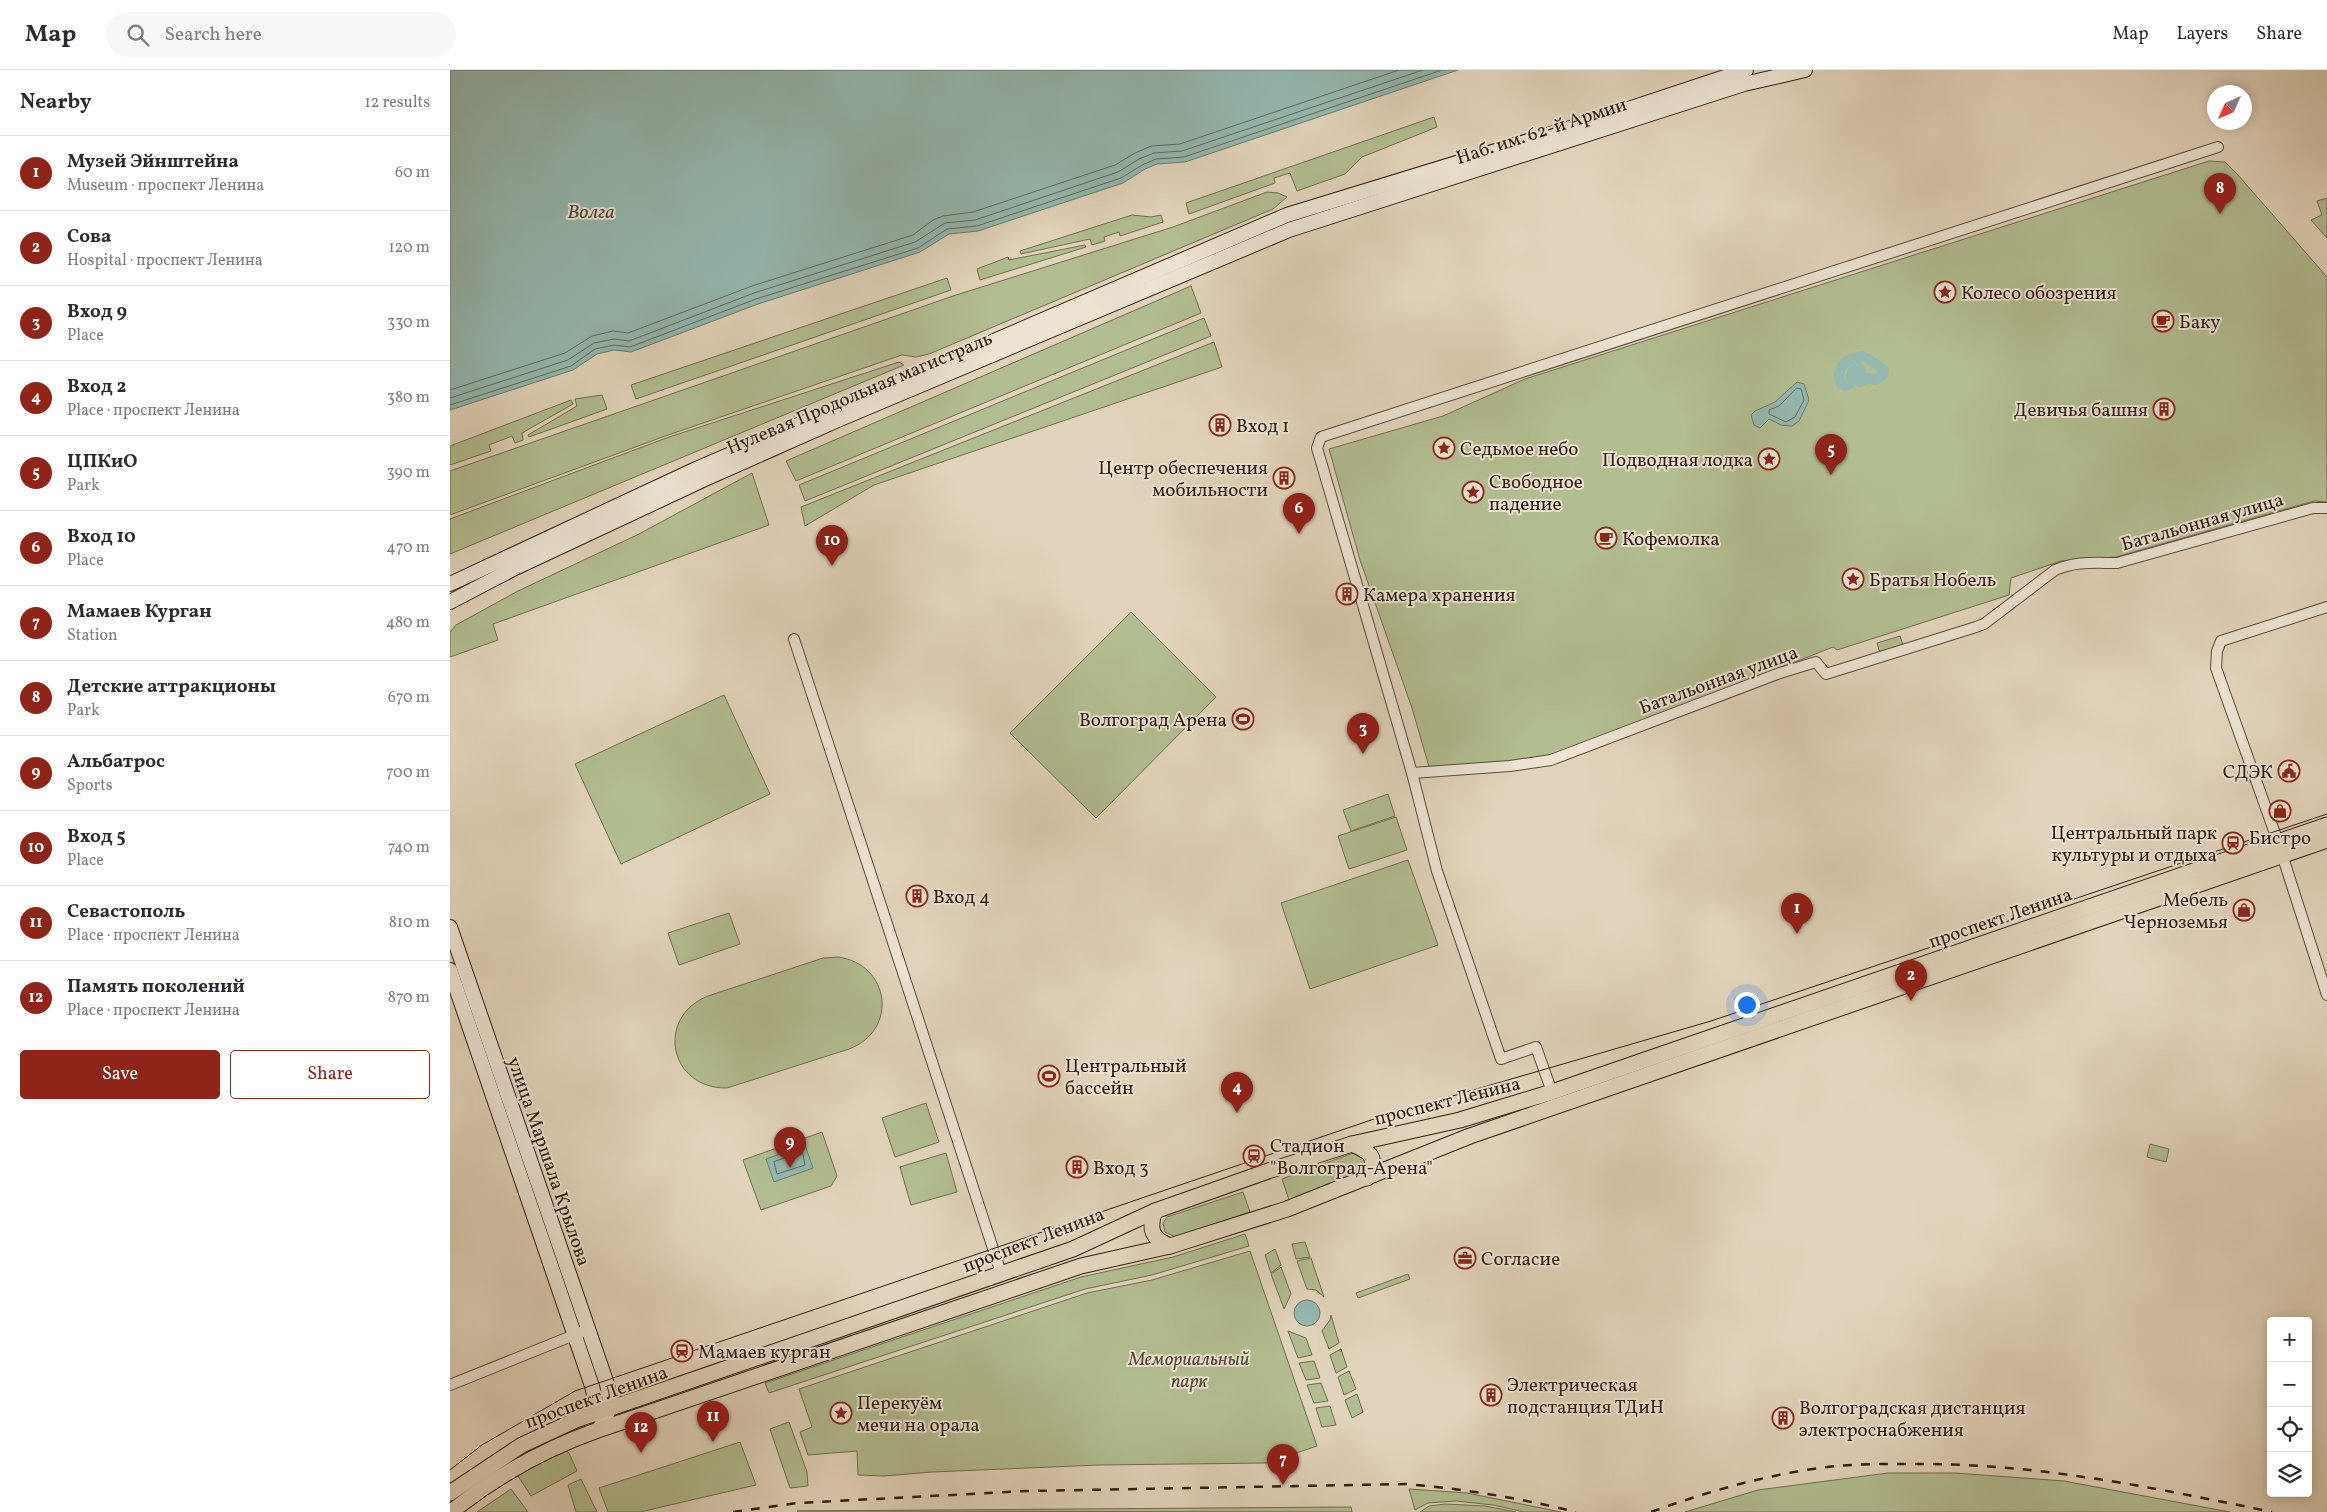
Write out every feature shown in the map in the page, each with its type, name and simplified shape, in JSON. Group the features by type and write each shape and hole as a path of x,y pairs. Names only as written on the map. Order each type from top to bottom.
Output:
{"main road":[{"name":"Наб. им. 62-й Армии","path":"1288,215 1574,127 1746,70"},
{"name":"Наб. им. 62-й Армии","path":"1289,230 1744,84 1805,70"},
{"name":"Нулевая Продольная магистраль","path":"450,584 696,469 1288,215"},
{"name":"Нулевая Продольная магистраль","path":"450,602 522,564 750,459 1289,230"},
{"name":"проспект Ленина","path":"452,1512 481,1490 533,1458 598,1430 1081,1266 1170,1246 1287,1209 1470,1136 2135,905 2280,850 2327,825"},
{"name":"проспект Ленина","path":"450,1494 522,1445 553,1429 1073,1249 1155,1211 1352,1144 1460,1120 1552,1092 2280,850 2327,840"},
{"name":"улица Маршала Крылова","path":"450,927 610,1395 604,1410"},
{"name":"улица Маршала Крылова","path":"450,970 592,1386 604,1410"},
{"path":"1352,1144 1370,1153 1373,1158 1367,1178"},
{"path":"1155,1211 1150,1226 1152,1232 1155,1238 1170,1246"},
{"path":"598,1430 605,1421 604,1410"}],"street":[{"path":"1552,1092 1536,1047 1501,1059 1437,871 1412,774 1317,448 1321,437 2218,147"},
{"name":"Батальонная улица","path":"1412,774 1510,766 1565,755 1780,673 1816,662 1826,674 1984,624 2055,570 2067,565 2090,562 2117,563 2313,508 2327,508"},
{"path":"2327,607 2221,641 2217,651 2216,668 2280,850 2327,995"},
{"path":"794,639 1001,1273"},
{"path":"450,1385 589,1330"}],"green space":[{"path":"1434,117 1437,127 1362,157 1345,174 1297,191 1290,173 1274,178 1275,183 1189,214 1186,203"},
{"path":"2209,161 2225,162 2327,277 2327,502 2314,501 2116,557 2061,561 2011,578 2009,595 1837,650 1833,647 1555,757 1430,770 1412,708 1360,560 1329,449 1443,416 1525,379"},
{"path":"1267,192 1278,193 1287,197 1273,209 929,354 916,357 902,355 668,435 450,515 450,471 953,296 1173,227"},
{"path":"2327,198 2327,238 2311,220 2322,215 2317,201"},
{"path":"1132,215 1151,217 1161,215 1163,222 1120,236 1119,232 1104,237 1105,241 1092,245 1090,239 1021,254 1020,251"},
{"path":"1085,245 1086,247 980,280 977,269 1008,257 1009,260"},
{"path":"947,278 951,290 636,399 631,385"},
{"path":"1191,286 1201,313 796,481 786,461"},
{"path":"1204,318 1211,336 805,501 799,485"},
{"path":"1214,342 1222,367 874,485 805,526 801,507"},
{"path":"899,362 904,365 450,554 450,519 669,437"},
{"path":"602,395 607,409 529,437 528,435 577,406 575,399"},
{"path":"571,400 573,404 522,433 523,440 515,443 512,436 489,445 491,451 450,465 450,446"},
{"path":"752,473 769,525 493,624 498,640 450,657 450,632 456,625 518,591 639,534"},
{"path":"1131,612 1216,697 1096,818 1010,733"},
{"path":"1900,636 1903,645 1880,653 1877,643"},
{"path":"724,695 770,794 621,864 575,764"},
{"path":"1388,794 1395,816 1351,831 1343,810"},
{"path":"1396,817 1407,850 1349,869 1338,836"},
{"path":"1408,860 1438,945 1310,989 1281,903"},
{"path":"729,913 740,944 679,965 668,933"},
{"path":"838,957 855,962 869,972 878,984 882,999 881,1013 876,1028 865,1040 849,1049 727,1088 707,1085 692,1077 682,1065 676,1050 675,1035 680,1019 691,1006 708,996 823,958"},
{"path":"926,1103 939,1142 895,1157 882,1118"},
{"path":"822,1132 837,1176 831,1186 761,1210 743,1160"},
{"path":"2150,1144 2169,1149 2166,1162 2147,1157"},
{"path":"1356,1152 1362,1155 1365,1163 1361,1173 1289,1200 1282,1179"},
{"path":"946,1153 957,1192 911,1205 900,1167"},
{"path":"1243,1192 1250,1212 1176,1237 1165,1232 1163,1223 1167,1217"},
{"path":"1245,1234 1249,1246 1152,1275 1085,1289 769,1393 765,1383 1081,1277 1173,1257"},
{"path":"1305,1242 1310,1257 1296,1259 1292,1244"},
{"path":"1275,1249 1281,1265 1271,1273 1265,1255"},
{"name":"Мемориальный парк","path":"1250,1251 1317,1446 1267,1463 1099,1465 932,1472 884,1476 858,1475 857,1451 808,1455 800,1432 812,1427 799,1389 1087,1293 1152,1280"},
{"path":"1311,1258 1324,1297 1316,1290 1307,1289 1297,1261"},
{"path":"1281,1267 1291,1294 1284,1309 1271,1274"},
{"path":"1408,1274 1410,1279 1358,1298 1356,1293"},
{"path":"1331,1315 1339,1343 1329,1349 1322,1331 1330,1320"},
{"path":"1288,1331 1306,1338 1312,1355 1298,1358"},
{"path":"1341,1349 1347,1367 1336,1373 1330,1355"},
{"path":"1314,1361 1320,1378 1306,1380 1299,1363"},
{"path":"1349,1371 1356,1389 1344,1395 1338,1377"},
{"path":"1321,1383 1328,1401 1314,1403 1307,1385"},
{"path":"1357,1394 1363,1412 1352,1418 1345,1400"},
{"path":"1330,1406 1336,1425 1322,1427 1316,1408"},
{"path":"789,1422 807,1472 808,1486 790,1488 770,1429"},
{"path":"740,1442 756,1485 640,1512 608,1512 599,1488"},
{"path":"565,1450 569,1453 577,1471 531,1496 518,1476 521,1471"},
{"path":"1888,1473 1955,1473 2064,1481 2230,1512 1685,1512 1758,1490"},
{"path":"581,1479 597,1512 576,1512 568,1485"},
{"path":"511,1489 528,1512 477,1512"},
{"path":"1409,1489 1467,1493 1561,1512 1524,1512 1493,1505 1456,1501 1428,1503 1415,1510"},
{"path":"1445,1504 1485,1506 1516,1512 1420,1512 1429,1506"},
{"path":"1351,1507 1352,1512 797,1511"}],"water":[{"name":"Волга","path":"450,70 1458,70 1185,162 1157,164 1123,183 978,231 949,234 920,252 758,304 631,352 614,350 597,354 573,370 450,410"},
{"path":"1797,382 1804,384 1809,400 1799,421 1792,426 1781,425 1769,419 1760,428 1754,425 1751,415 1755,411 1775,402"},
{"path":"805,1145 813,1168 774,1182 766,1159"},
{"path":"1307,1300 1316,1304 1320,1313 1316,1322 1307,1326 1298,1322 1294,1313 1298,1304"}],"waterway":[{"path":"1862,356 1884,370 1883,375 1875,380 1868,378 1860,382 1858,380 1861,370 1858,367 1852,372 1849,384 1845,386 1841,384 1839,378 1841,369 1847,362 1862,356"}],"tram line":[{"path":"450,1470 482,1445 575,1391 1377,1118 1711,1021 2327,814"}],"railway":[{"path":"1651,1512 1734,1485 1776,1475 1819,1468 1873,1464 1952,1464 2044,1472 2136,1485 2272,1512"},
{"path":"733,1512 798,1503 1027,1491 1406,1484 1492,1495 1576,1512"}],"place":[{"name":"Детские аттракционы","path":"2220,214"},
{"name":"Колесо обозрения","path":"1945,292"},
{"name":"Баку","path":"2163,321"},
{"name":"Девичья башня","path":"2164,409"},
{"name":"Вход 1","path":"1220,425"},
{"name":"Седьмое небо","path":"1444,448"},
{"name":"Подводная лодка","path":"1769,459"},
{"name":"ЦПКиО","path":"1831,475"},
{"name":"Центр обеспечения мобильности","path":"1284,478"},
{"name":"Свободное падение","path":"1473,492"},
{"name":"Вход 10","path":"1299,534"},
{"name":"Кофемолка","path":"1606,538"},
{"name":"Вход 5","path":"832,566"},
{"name":"Братья Нобель","path":"1853,579"},
{"name":"Камера хранения","path":"1347,594"},
{"name":"Волгоград Арена","path":"1243,719"},
{"name":"Вход 9","path":"1363,754"},
{"name":"СДЭК","path":"2289,771"},
{"name":"Бистро","path":"2280,811"},
{"name":"Центральный парк культуры и отдыха","path":"2233,843"},
{"name":"Вход 4","path":"917,896"},
{"name":"Мебель Черноземья","path":"2244,910"},
{"name":"Музей Эйнштейна","path":"1797,934"},
{"name":"Сова","path":"1911,1001"},
{"name":"Центральный бассейн","path":"1049,1076"},
{"name":"Вход 2","path":"1237,1113"},
{"name":"Стадион \"Волгоград-Арена\"","path":"1254,1156"},
{"name":"Вход 3","path":"1077,1167"},
{"name":"Альбатрос","path":"790,1168"},
{"name":"Согласие","path":"1465,1258"},
{"name":"Мамаев курган","path":"682,1351"},
{"name":"Электрическая подстанция ТДиН","path":"1491,1395"},
{"name":"Перекуём мечи на орала","path":"841,1413"},
{"name":"Волгоградская дистанция электроснабжения","path":"1783,1418"},
{"name":"Севастополь","path":"713,1442"},
{"name":"Память поколений","path":"641,1453"},
{"name":"Мамаев Курган","path":"1283,1485"}]}
